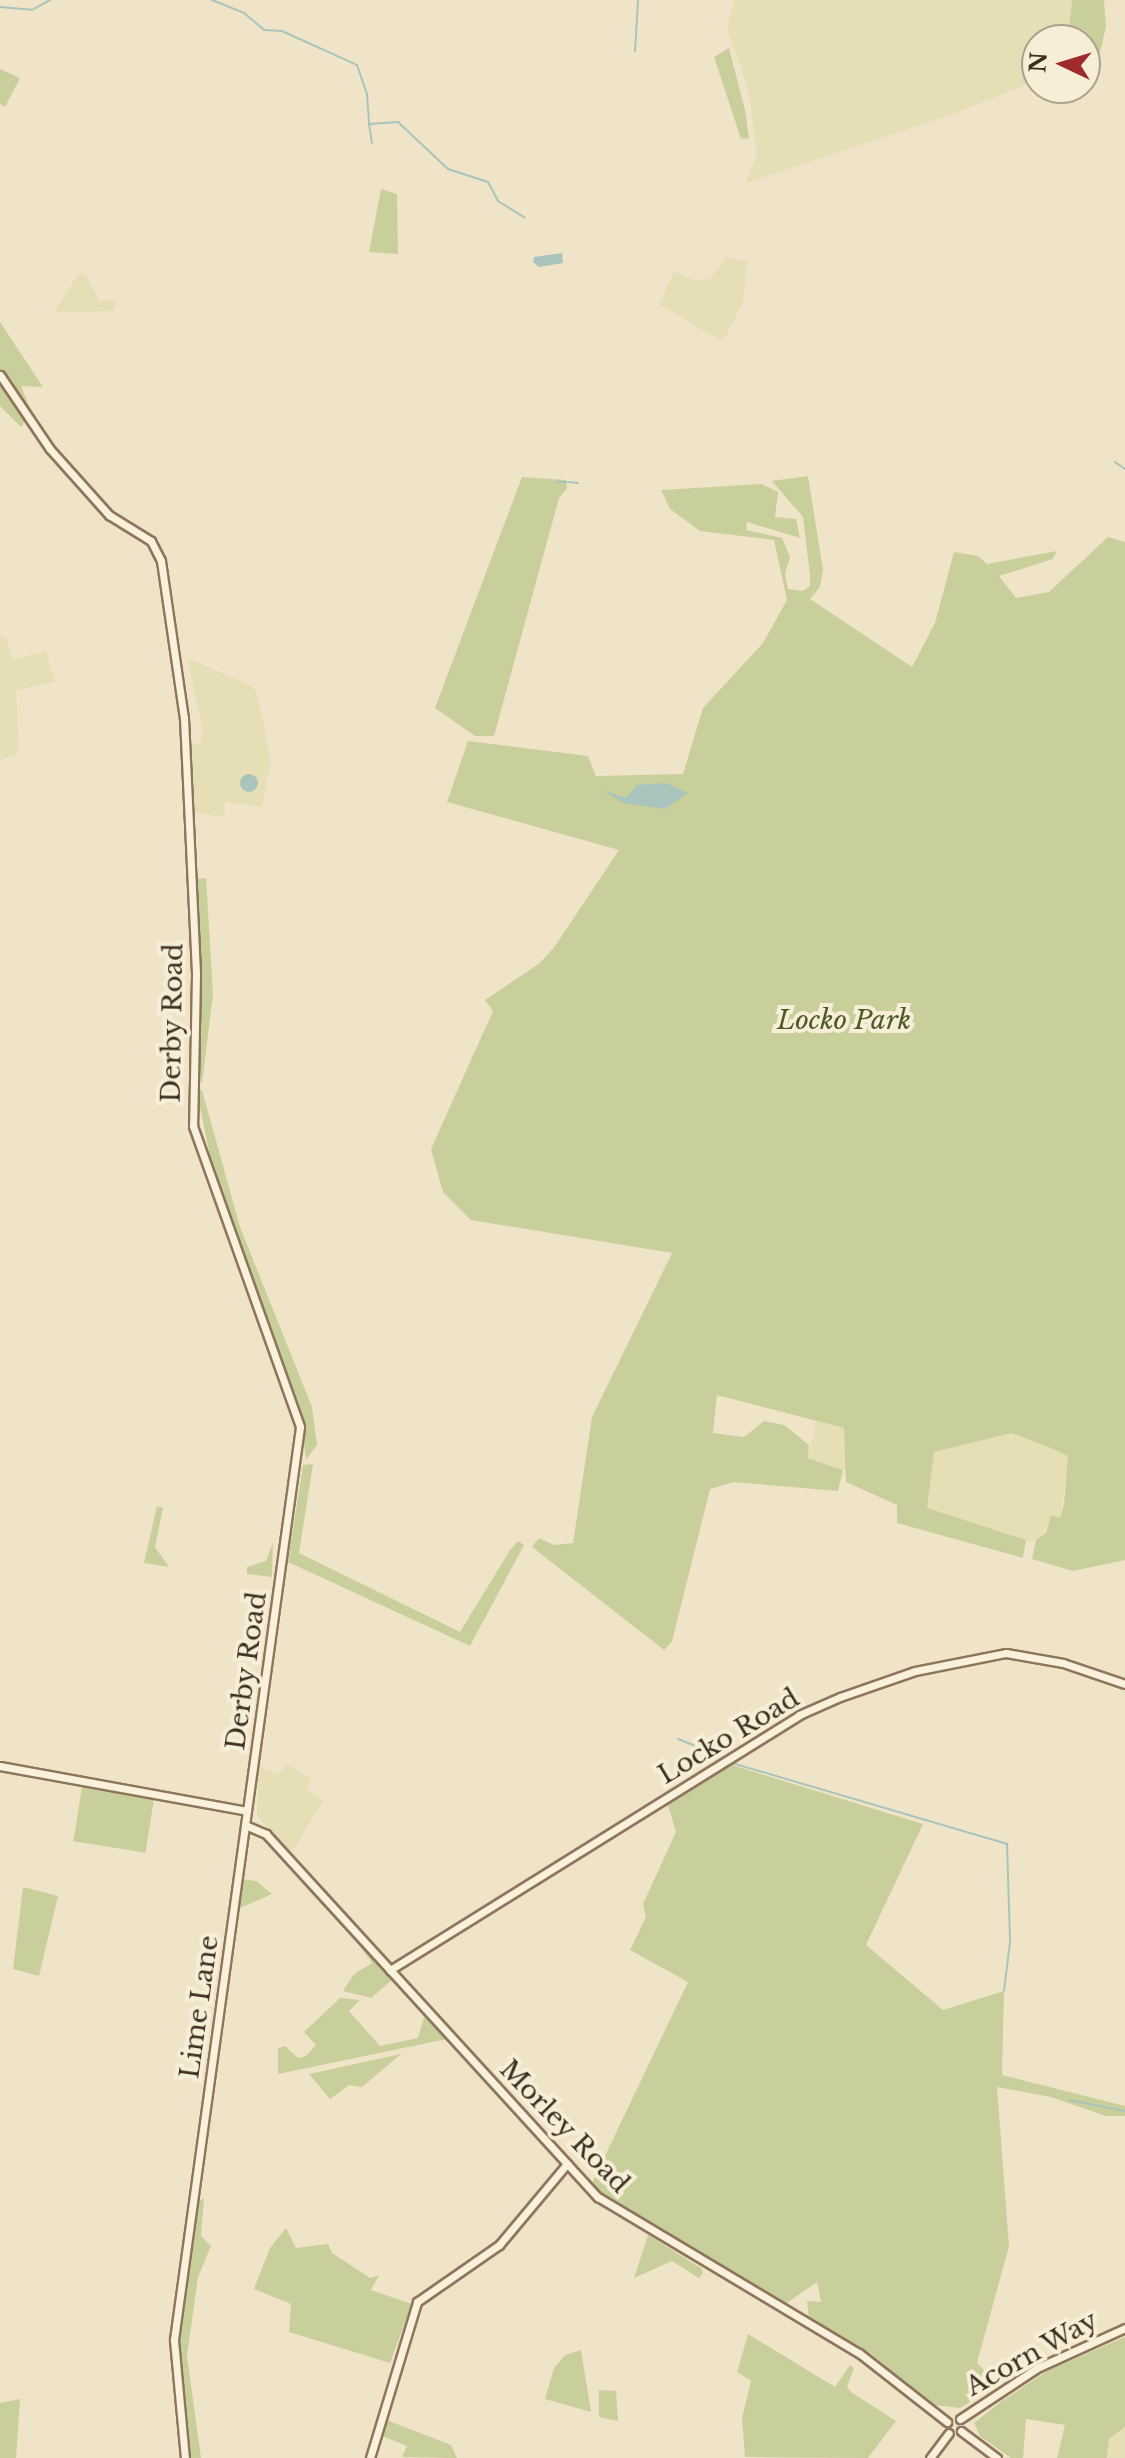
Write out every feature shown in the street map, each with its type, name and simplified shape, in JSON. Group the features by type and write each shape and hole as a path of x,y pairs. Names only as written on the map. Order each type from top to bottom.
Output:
{"street":[{"name":"Derby Road","path":"0,375 50,449 103,509 151,541 164,573 184,718 196,975 193,1126 300,1427 247,1811"},
{"name":"Locko Road","path":"390,1970 799,1715 840,1697 915,1671 1006,1653 1063,1663 1125,1684"},
{"path":"0,1766 247,1811"},
{"name":"Lime Lane","path":"185,2458 174,2340 247,1811"},
{"name":"Morley Road","path":"245,1825 266,1834 567,2164 619,2213 859,2353 947,2422"},
{"path":"370,2458 417,2302 499,2245 567,2164"},
{"name":"Acorn Way","path":"960,2419 1037,2368 1125,2328"},
{"path":"949,2433 947,2422 960,2419 961,2431"},
{"path":"930,2458 949,2433 961,2431 997,2458"}],"shaded area":[{"path":"734,0 1072,0 1070,24 1021,24 1021,87 959,112 746,183 757,154 748,88 727,29"},
{"path":"726,257 747,262 743,301 723,342 659,304 674,271 695,281 710,279"},
{"path":"79,273 87,276 99,300 117,301 114,311 54,312"},
{"path":"0,636 7,638 12,660 46,651 55,682 16,690 19,753 0,760"},
{"path":"187,658 251,686 257,693 271,761 262,807 225,802 224,817 192,812 188,743 200,744 203,731"},
{"path":"816,1421 844,1428 847,1471 808,1458"},
{"path":"1012,1433 1069,1455 1060,1518 1051,1516 1042,1538 1031,1542 926,1509 934,1452"},
{"path":"286,1764 311,1779 306,1789 324,1800 291,1853 257,1816 259,1767 279,1774"},
{"path":"1125,2427 1125,2458 1108,2458 1109,2439"}],"green space":[{"path":"1072,0 1104,0 1106,27 1101,47 1101,24 1070,24"},
{"path":"729,48 749,138 741,139 714,57"},
{"path":"0,69 20,78 5,107 0,104"},
{"path":"381,189 397,194 398,254 369,252"},
{"path":"0,322 43,387 21,386 31,411 21,427 0,406"},
{"name":"Locko Park","path":"808,476 823,570 820,587 810,599 912,667 935,623 954,552 978,556 987,564 1057,551 1053,559 999,576 1016,598 1049,592 1108,537 1125,542 1125,1560 1073,1571 1032,1559 1036,1540 1046,1533 1051,1515 1060,1518 1064,1504 1068,1456 1051,1448 1012,1433 934,1452 927,1508 1026,1540 1023,1558 897,1523 897,1505 846,1482 844,1428 717,1395 713,1433 744,1437 764,1421 784,1425 809,1445 808,1458 843,1470 838,1491 734,1482 710,1489 672,1641 664,1650 532,1547 539,1538 554,1545 573,1543 592,1417 672,1253 471,1220 443,1192 431,1149 493,1011 485,1000 540,963 555,946 619,850 447,802 468,741 588,756 596,776 683,774 703,708 763,643 787,600 774,540 700,531 670,509 661,490 762,484 778,492 775,517 796,519 800,538 747,522 746,530 782,538 790,557 785,574 788,589 803,591 810,586 810,575 803,517 772,481"},
{"path":"522,477 566,480 567,488 559,498 494,736 475,736 435,708"},
{"path":"206,878 213,994 202,1083 196,1082 201,970 197,879"},
{"path":"196,1088 202,1090 240,1227 312,1407 317,1445 306,1460 300,1411 216,1185"},
{"path":"313,1464 299,1553 460,1632 510,1550 518,1541 524,1545 470,1646 288,1562 303,1465"},
{"path":"157,1506 163,1508 155,1547 169,1567 144,1563"},
{"path":"273,1542 272,1577 247,1574 247,1567 266,1561"},
{"path":"732,1765 923,1824 866,1945 943,2010 1004,1991 1002,2075 1125,2106 1125,2116 1106,2116 1051,2097 997,2087 1009,2246 977,2363 999,2385 960,2408 934,2405 871,2354 809,2319 807,2301 821,2302 817,2282 784,2305 610,2203 592,2183 688,1982 630,1950 646,1917 643,1904 676,1832 668,1805"},
{"path":"82,1787 154,1798 145,1853 73,1841"},
{"path":"242,1879 256,1881 272,1894 238,1909"},
{"path":"23,1887 58,1896 39,1976 13,1969"},
{"path":"358,1943 392,1980 371,1998 343,1991 354,1974 372,1963"},
{"path":"340,1998 360,2000 349,2011 380,2046 418,2038 424,2017 447,2039 278,2074 278,2048 285,2046 298,2058 306,2056 316,2045 304,2032"},
{"path":"401,2054 362,2087 349,2085 330,2099 309,2074"},
{"path":"204,2199 201,2236 211,2246 198,2277 187,2356 201,2458 188,2458 176,2365 196,2201"},
{"path":"286,2228 296,2248 328,2244 332,2253 370,2278 379,2275 371,2290 412,2304 390,2363 289,2332 291,2304 254,2289 270,2248"},
{"path":"648,2235 701,2268 703,2273 699,2278 672,2261 634,2278"},
{"path":"748,2334 835,2387 850,2365 854,2368 847,2387 896,2421 868,2458 745,2457 742,2418 751,2381 737,2372"},
{"path":"1125,2337 1125,2427 1109,2439 1107,2458 1057,2458 1065,2425 1026,2419 1023,2458 1011,2458 980,2436 974,2423 1002,2401 1049,2370"},
{"path":"581,2350 591,2412 545,2399 554,2368 565,2355"},
{"path":"599,2390 616,2391 618,2421 599,2417"},
{"path":"20,2399 16,2458 0,2458 0,2403"},
{"path":"384,2419 451,2445 457,2458 402,2457 407,2446 380,2435"}],"water":[{"path":"562,253 563,263 539,267 533,262 534,257"},
{"path":"245,774 253,774 258,783 256,790 245,792 240,787 240,779"},
{"path":"666,783 688,793 665,809 623,803 602,790 626,798 637,785"}],"waterway":[{"path":"0,7 32,10 50,0"},
{"path":"212,0 244,13 264,30 282,31 357,65 367,94 369,124 398,122 448,169 488,182 498,201 524,217"},
{"path":"635,51 638,0"},
{"path":"369,124 372,143"},
{"path":"1115,462 1125,469"},
{"path":"557,482 567,482"},
{"path":"569,482 578,483"},
{"path":"678,1739 712,1753"},
{"path":"732,1763 1007,1844 1010,1942 1004,1991"},
{"path":"1069,2100 1125,2111"}]}
